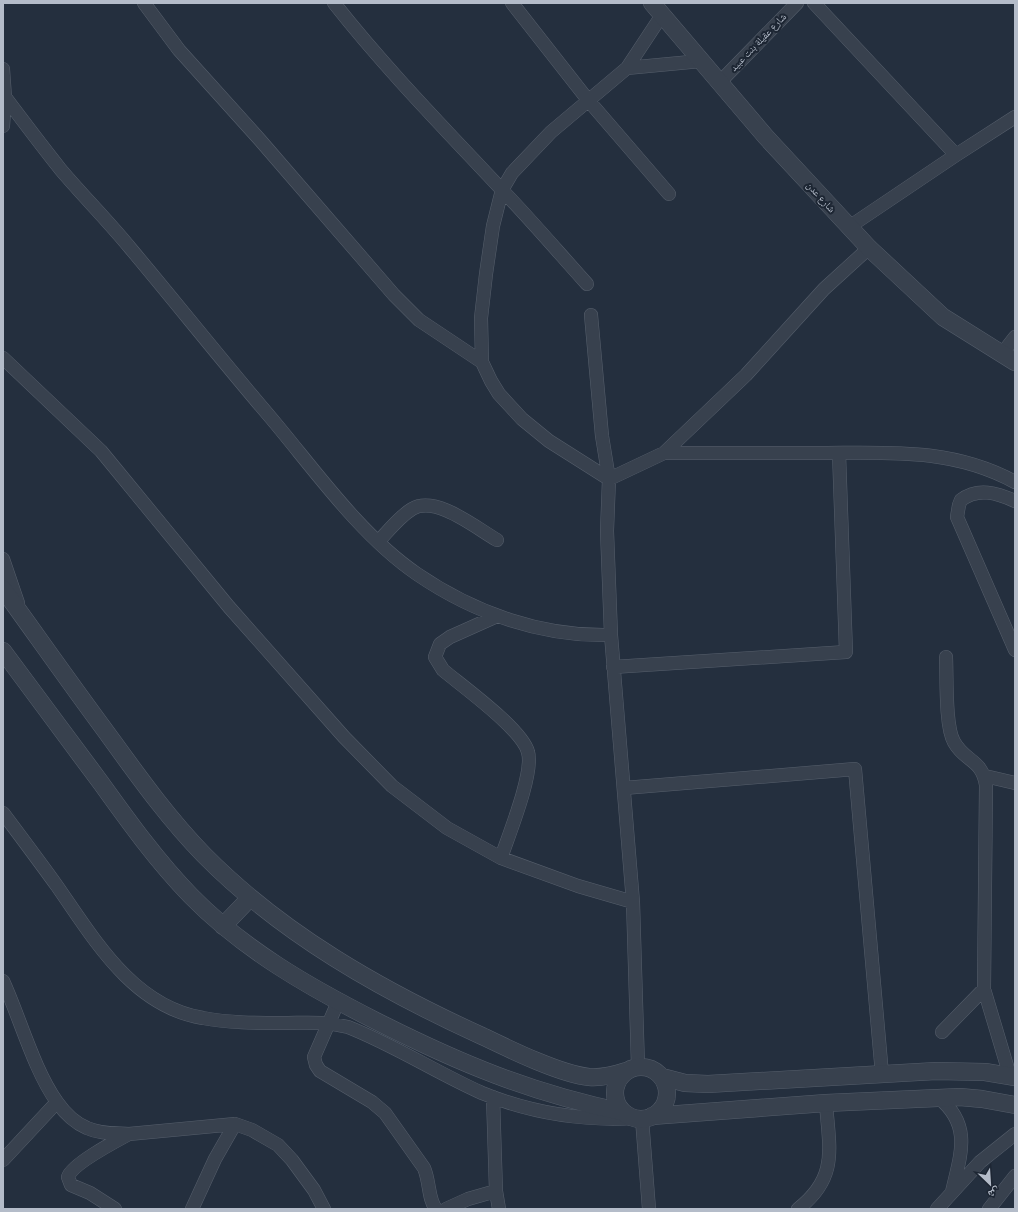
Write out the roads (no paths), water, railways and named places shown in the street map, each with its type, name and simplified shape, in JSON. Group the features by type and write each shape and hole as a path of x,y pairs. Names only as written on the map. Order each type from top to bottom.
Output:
{"street":[{"path":"144,3 179,50 260,140 394,295 419,320 482,362"},
{"path":"334,3 399,80 587,284"},
{"path":"512,3 588,100 669,194"},
{"name":"شارع عقيلة بنت عبيد","path":"720,82 797,3"},
{"path":"814,3 956,155"},
{"path":"609,479 549,441 522,419 498,394 482,362 481,318 493,226 502,190 512,173 525,157 588,100 627,68 657,9"},
{"name":"شارع عدن","path":"657,9 766,137 869,248 943,317 1008,359"},
{"path":"627,68 701,61"},
{"path":"3,69 5,97 3,126"},
{"path":"5,97 60,168 130,248 332,492 379,541 416,573 455,598 497,616 558,632 611,635"},
{"path":"849,227 1015,117"},
{"path":"609,479 664,453 746,376 824,288 869,248"},
{"path":"591,314 602,436 609,479 607,531 611,635 633,902 632,1069"},
{"path":"1008,359 1015,337"},
{"path":"3,358 101,451 228,607 344,737 392,786 447,828 501,858 578,886 633,902"},
{"path":"664,453 839,453 933,455 963,461 993,470 1015,482"},
{"path":"613,667 846,652 839,453"},
{"path":"1015,501 993,492 976,492 961,500 957,512 1015,650"},
{"path":"379,541 399,519 412,509 421,505 431,505 447,510 497,540"},
{"path":"3,559 25,619"},
{"path":"3,589 157,802 204,855 250,898 300,935 337,960 382,986 455,1024 529,1057 574,1074 602,1077 632,1069 652,1069 662,1077 685,1083 708,1084 961,1071 1012,1076 984,989 986,785 980,768 957,747 951,737 946,657"},
{"path":"497,616 450,637 440,644 435,657 443,670 517,734 528,752 528,766 524,786 501,858"},
{"path":"3,651 148,848 187,891 223,926 300,981 423,1045 477,1069 557,1096 638,1116 658,1113 665,1102 667,1089 662,1077"},
{"path":"624,788 855,769 882,1074"},
{"path":"984,776 1015,783"},
{"path":"3,813 99,946 122,974 151,996 178,1012 203,1018 246,1022 328,1022 348,1027 493,1097 552,1114 594,1119 826,1103 939,1098 982,1099 1015,1105"},
{"path":"223,926 250,898"},
{"path":"3,982 39,1068 57,1102 73,1120 98,1132 129,1134 235,1124 266,1137 278,1145 302,1172 324,1209"},
{"path":"942,1032 984,989"},
{"path":"338,1002 314,1057 316,1065 320,1071 372,1102 385,1113 424,1168 429,1178 431,1199 436,1209"},
{"path":"632,1069 620,1076 615,1088 616,1101 638,1116 649,1209"},
{"path":"493,1097 496,1191 499,1209"},
{"path":"939,1098 953,1112 962,1137 961,1153 951,1194"},
{"path":"3,1160 57,1102"},
{"path":"798,1209 814,1194 828,1170 830,1160 826,1103"},
{"path":"192,1209 215,1158 235,1124"},
{"path":"115,1209 90,1193 71,1185 68,1177 74,1169 93,1155 129,1134"},
{"path":"937,1209 980,1162 1009,1142 1015,1134"},
{"path":"989,1209 1015,1176"},
{"path":"446,1209 468,1199 496,1191"}]}
